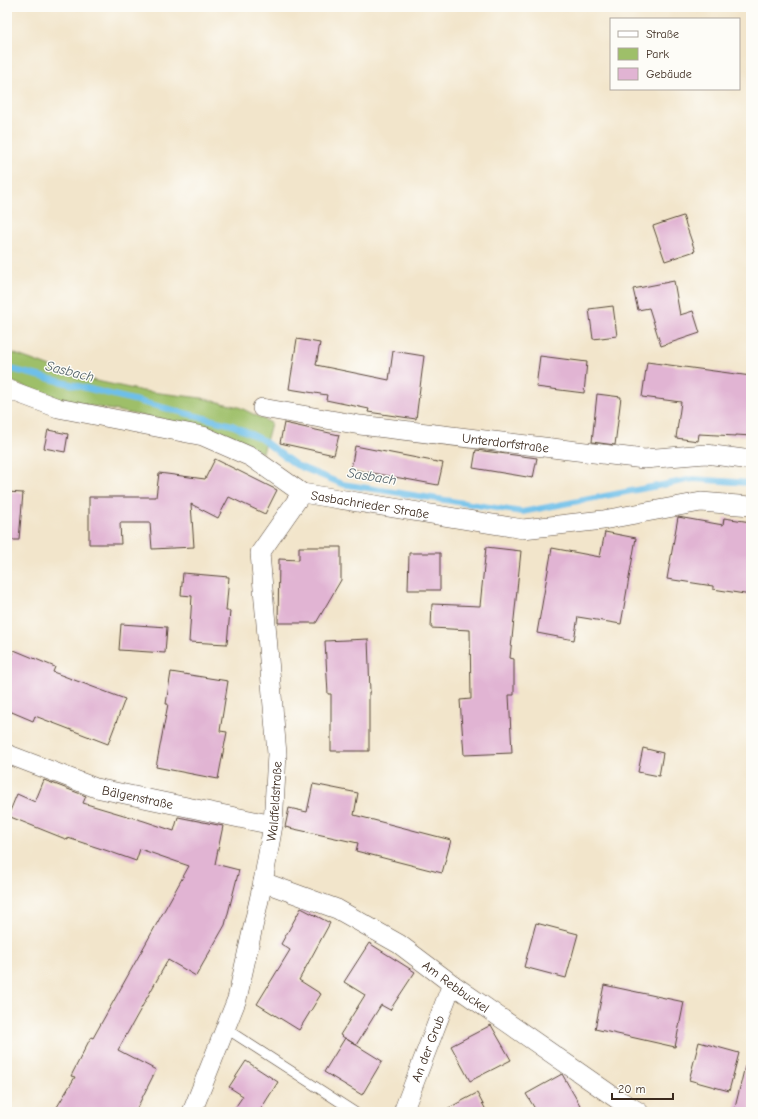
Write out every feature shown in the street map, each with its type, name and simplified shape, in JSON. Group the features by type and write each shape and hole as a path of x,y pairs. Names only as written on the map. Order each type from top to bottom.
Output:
{"street":[{"name":"Sasbachrieder Straße","path":"7,389 58,408 203,436 251,457 302,493 523,529 602,520 700,502 751,506"},
{"name":"Unterdorfstraße","path":"262,408 360,425 644,459 706,454 751,460"},
{"name":"Waldfeldstraße","path":"192,1112 236,999 263,882 273,825 277,754 260,552 302,493"},
{"name":"Bälgenstraße","path":"7,754 96,788 273,825"},
{"name":"Am Rebbuckel","path":"263,882 337,909 399,944 615,1105 638,1112"},
{"name":"An der Grub","path":"403,1112 452,984"}],"lane":[{"path":"225,1028 355,1112"}],"green space":[{"path":"7,351 78,377 143,391 202,398 239,407 271,423 263,453 220,431 56,399 7,380"}],"building":[{"path":"683,216 695,251 665,261 653,226"},
{"path":"674,281 680,315 693,311 700,333 661,346 649,308 638,310 633,289"},
{"path":"613,306 617,336 593,339 589,309"},
{"path":"297,339 320,343 316,365 389,380 393,351 424,356 416,419 368,412 369,409 326,400 327,395 289,389"},
{"path":"540,356 587,362 584,393 536,387"},
{"path":"647,362 751,376 751,436 699,434 698,441 676,438 681,402 642,397"},
{"path":"597,394 621,397 615,445 592,442"},
{"path":"284,423 339,435 334,455 280,443"},
{"path":"48,430 68,434 65,452 44,448"},
{"path":"355,446 443,463 438,485 351,469"},
{"path":"476,450 537,458 533,478 473,468"},
{"path":"215,459 277,490 265,514 229,497 218,518 191,504 194,547 152,549 150,523 120,523 121,544 89,544 89,497 156,497 159,473 205,479"},
{"path":"7,492 23,493 19,540 7,540"},
{"path":"678,517 723,525 724,518 751,522 751,595 713,589 713,586 667,579"},
{"path":"605,532 636,538 621,624 578,617 574,640 537,633 552,548 600,557"},
{"path":"299,547 341,547 341,580 316,623 278,623 279,559 299,560"},
{"path":"486,547 521,551 510,658 514,659 514,695 509,695 512,753 464,755 460,700 471,699 470,630 431,628 432,604 480,606"},
{"path":"409,553 440,553 440,590 408,590"},
{"path":"183,573 229,577 226,611 230,611 227,644 189,642 192,596 181,595"},
{"path":"121,624 167,627 165,653 119,650"},
{"path":"368,639 370,692 369,751 331,751 331,694 328,694 325,641"},
{"path":"14,650 55,667 53,672 125,699 108,744 35,716 33,721 7,710 7,667"},
{"path":"171,672 228,681 220,731 227,732 218,779 156,767 168,704 166,704"},
{"path":"643,748 663,753 659,776 638,772"},
{"path":"44,780 86,796 83,803 174,831 178,817 223,826 215,864 239,870 225,925 196,976 168,960 118,1050 156,1070 135,1112 54,1112 75,1077 71,1076 91,1037 93,1038 189,866 140,849 136,861 68,838 68,840 8,816 17,794 35,802"},
{"path":"313,784 358,793 354,815 451,840 442,873 356,851 358,843 285,827 289,808 307,812"},
{"path":"301,908 330,923 299,980 321,994 299,1030 257,1004 290,950 281,944"},
{"path":"536,923 578,934 566,978 524,967"},
{"path":"369,943 415,972 390,1010 381,1005 356,1045 340,1035 365,995 344,982"},
{"path":"604,985 684,1002 675,1047 595,1029"},
{"path":"491,1025 511,1060 470,1081 451,1046"},
{"path":"345,1038 382,1061 362,1095 324,1072"},
{"path":"699,1042 739,1053 729,1091 689,1080"},
{"path":"246,1061 278,1082 259,1112 232,1112 243,1096 229,1087"},
{"path":"745,1066 751,1067 751,1112 734,1112"},
{"path":"562,1074 584,1112 537,1112 526,1094"},
{"path":"477,1093 487,1112 441,1112"}],"waterway":[{"name":"Sasbach","path":"7,368 232,425 261,439 296,465 342,484 522,512 693,479 751,483"}]}
